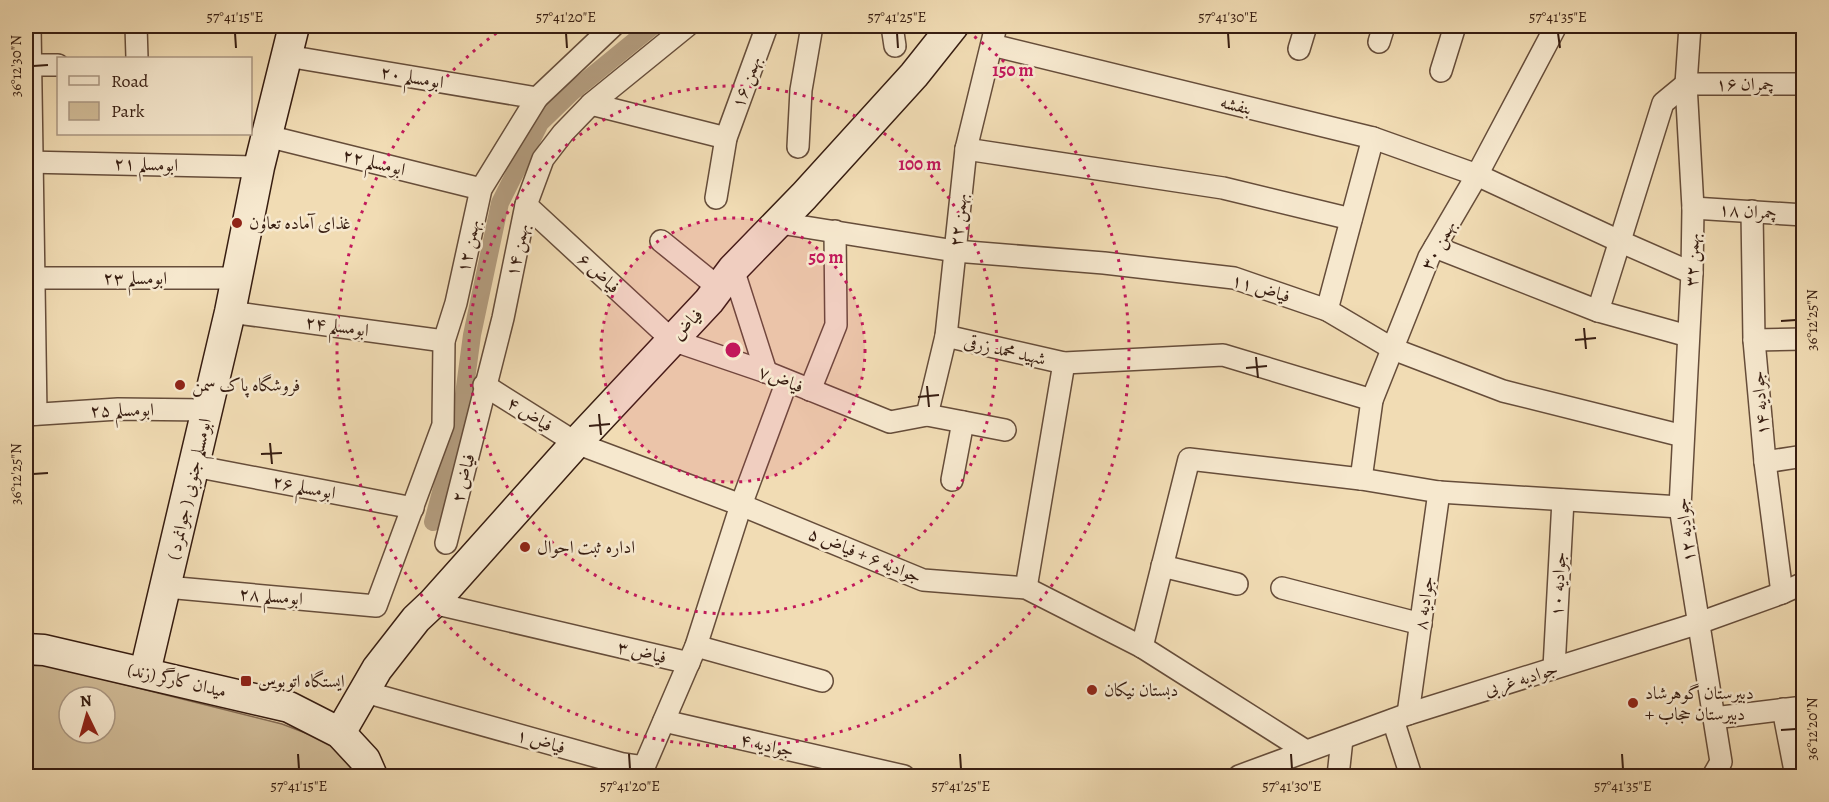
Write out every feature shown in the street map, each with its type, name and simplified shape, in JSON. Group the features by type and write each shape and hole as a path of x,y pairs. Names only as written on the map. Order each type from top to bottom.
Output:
{"main road":[{"name":"ابومسلم جنوبی ( جوانمرد )","path":"145,672 230,312 259,167 294,26"},
{"name":"فیاض","path":"340,734 377,669 424,611 914,75 953,26"},
{"name":"میدان کارگر (زند)","path":"26,650 45,650 290,707 340,734 365,760 372,777"}],"street":[{"path":"30,26 31,415"},
{"path":"136,26 137,57"},
{"name":"بهمن ۱۲","path":"376,606 443,425 444,341 456,303 481,189 537,98 613,26"},
{"name":"بهمن ۱۴","path":"479,414 484,385 503,318 526,205 543,159 563,133 591,104 687,26"},
{"name":"بهمن ۱۶","path":"716,198 726,138 767,26"},
{"path":"798,147 801,90 812,26"},
{"path":"1299,49 1306,26"},
{"path":"1441,71 1455,26"},
{"name":"بهمن ۳۰","path":"1361,479 1372,400 1429,257 1477,175 1556,26"},
{"name":"بهمن ۳۲","path":"1683,436 1692,273 1693,208 1686,84 1690,26"},
{"name":"بنفشه","path":"994,35 1373,138 1477,175 1692,273"},
{"name":"بهمن ۲۲","path":"927,415 946,336 966,149 994,35"},
{"name":"ابومسلم ۲۰","path":"287,56 537,98"},
{"path":"31,65 57,65"},
{"path":"1598,311 1663,103 1686,84"},
{"name":"چمران ۱۶","path":"1686,84 1803,84"},
{"path":"591,104 726,138"},
{"name":"ابومسلم ۲۲","path":"267,136 481,189"},
{"path":"1327,310 1373,138"},
{"path":"966,149 1223,188 1351,219"},
{"name":"ابومسلم ۲۱","path":"29,162 259,167"},
{"name":"فیاض ۶","path":"526,205 672,340"},
{"name":"چمران ۱۸","path":"1693,208 1803,215"},
{"name":"جوادیه ۱۴","path":"1752,211 1754,340 1765,462 1782,593"},
{"name":"فیاض ۱۱","path":"780,223 955,251 1104,263 1233,278 1327,310 1394,349 1503,391 1683,436"},
{"path":"810,390 836,325 835,231"},
{"path":"661,241 726,279 766,372"},
{"path":"1435,247 1598,311 1688,336"},
{"name":"ابومسلم ۲۳","path":"30,278 237,278"},
{"name":"ابومسلم ۲۴","path":"230,312 444,341"},
{"name":"شهید محمد زرقی","path":"946,336 1064,363 1223,354 1372,400"},
{"path":"1754,340 1803,339"},
{"name":"فیاض۷","path":"672,340 766,372 890,422 927,415"},
{"path":"1026,588 1064,363"},
{"path":"692,654 741,505 787,381"},
{"name":"فیاض ۴","path":"484,385 576,443"},
{"name":"ابومسلم ۲۵","path":"31,415 118,409 207,410"},
{"name":"فیاض ۲","path":"446,543 479,414"},
{"path":"927,415 1005,430"},
{"path":"952,480 963,422"},
{"name":"جوادیه ۱۲","path":"1683,436 1680,507 1721,762 1713,777"},
{"name":"جوادیه ۶ + فیاض ۵","path":"576,443 741,505 922,580 1026,588 1142,647 1306,751"},
{"path":"1765,462 1803,456"},
{"path":"1142,647 1189,459 1361,479 1439,492 1680,507"},
{"name":"ابومسلم ۲۶","path":"194,466 413,508"},
{"name":"جوادیه ۸","path":"1401,717 1421,624 1439,492"},
{"name":"جوادیه ۱۰","path":"1554,668 1563,500"},
{"path":"1162,566 1237,584"},
{"name":"جوادیه غربی","path":"1239,777 1401,717 1699,623 1803,583"},
{"name":"ابومسلم ۲۸","path":"166,587 376,606"},
{"path":"1282,588 1421,624"},
{"name":"فیاض ۳","path":"424,611 692,654 822,681"},
{"name":"فیاض ۱","path":"365,692 621,770 644,767 692,654"},
{"path":"1714,718 1793,708 1796,777"},
{"path":"1401,717 1411,777"},
{"name":"جوادیه ۴","path":"664,721 845,770 904,777"},
{"path":"1338,777 1342,739"}],"green space":[{"path":"46,665 282,724 329,742 352,766 356,776 26,776 26,666"}],"waterway":[{"path":"433,522 461,417 472,335 500,203 540,123 572,92 653,26"}],"place":[{"name":"غذای آماده تعاون","path":"237,223"},
{"name":"فروشگاه پاک سمن","path":"180,385"},
{"name":"اداره ثبت احوال","path":"525,547"},
{"name":"ایستگاه اتوبوس","path":"246,681"},
{"name":"دبستان نیکان","path":"1092,690"},
{"name":"دبیرستان گوهرشاد + دبیرستان حجاب","path":"1633,703"}]}
